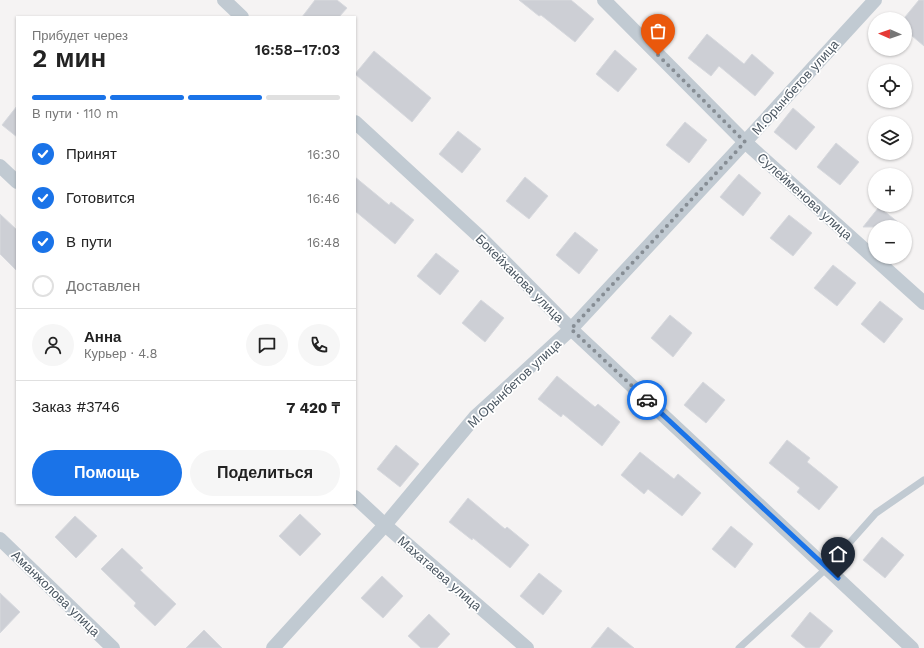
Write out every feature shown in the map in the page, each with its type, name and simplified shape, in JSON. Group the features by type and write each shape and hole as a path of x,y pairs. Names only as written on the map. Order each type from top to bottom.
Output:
{"street":[{"path":"224,0 241,16"},
{"name":"Сулейменова улица","path":"604,0 745,142 924,303"},
{"name":"М.Орынбетов улица","path":"273,648 385,525 475,417 571,329 875,0"},
{"name":"Бокейханова улица","path":"356,123 481,238 571,329 912,648"},
{"path":"0,166 16,181"},
{"name":"Махатаева улица","path":"356,498 526,648"},
{"name":"Аманжолова улица","path":"0,539 113,648"}],"lane":[{"path":"739,648 827,568 876,513 924,480"}],"building":[{"path":"315,0 337,0 347,8 340,16 303,16"},
{"path":"519,0 571,0 594,19 575,42"},
{"path":"919,0 924,0 924,46 912,36 912,12 909,12"},
{"path":"707,34 744,64 752,54 774,73 755,96 719,66 711,76 688,58"},
{"path":"615,50 637,69 618,92 596,74"},
{"path":"374,51 431,98 412,122 356,75 356,73"},
{"path":"16,107 16,136 2,125"},
{"path":"793,108 815,127 796,150 774,132"},
{"path":"685,122 707,140 689,163 666,145"},
{"path":"458,131 481,149 462,173 439,154"},
{"path":"836,143 859,162 840,185 817,167"},
{"path":"739,174 761,193 743,216 720,197"},
{"path":"525,177 548,196 529,219 506,201"},
{"path":"356,178 389,205 391,202 414,220 395,244 356,212"},
{"path":"875,212 885,212 895,220 869,220"},
{"path":"0,214 16,229 16,270 0,254"},
{"path":"789,215 812,233 793,256 770,238"},
{"path":"868,221 868,227 863,227"},
{"path":"575,232 598,250 579,274 556,255"},
{"path":"436,253 459,271 440,295 417,276"},
{"path":"833,265 856,283 837,306 814,288"},
{"path":"481,300 504,318 485,342 462,323"},
{"path":"880,301 903,319 884,343 861,324"},
{"path":"670,315 692,333 673,357 651,338"},
{"path":"557,376 595,407 598,404 620,422 602,446 563,414 561,417 538,399"},
{"path":"703,382 725,400 706,423 684,405"},
{"path":"787,440 810,458 807,462 838,487 819,510 797,492 800,488 769,463"},
{"path":"396,445 419,464 400,487 377,469"},
{"path":"640,452 674,479 678,474 701,493 682,516 648,489 644,494 621,475"},
{"path":"468,498 505,529 507,527 529,545 510,568 473,538 472,540 449,522"},
{"path":"300,514 321,534 300,556 279,536"},
{"path":"75,516 97,536 76,558 55,537"},
{"path":"731,526 753,544 735,568 712,549"},
{"path":"882,537 904,555 885,578 863,560"},
{"path":"122,548 143,568 140,570 176,604 155,626 134,606 136,603 101,569"},
{"path":"539,573 562,591 543,615 520,596"},
{"path":"382,576 403,596 383,618 361,598"},
{"path":"0,593 20,612 0,633"},
{"path":"810,612 833,631 819,648 806,648 791,636"},
{"path":"429,614 450,634 437,648 421,648 408,636"},
{"path":"608,627 634,648 591,648"},
{"path":"204,630 222,648 186,648"}],"way so far":[{"path":"647,400 571,329 745,142 658,55"}],"route":[{"path":"647,400 838,578"}]}
